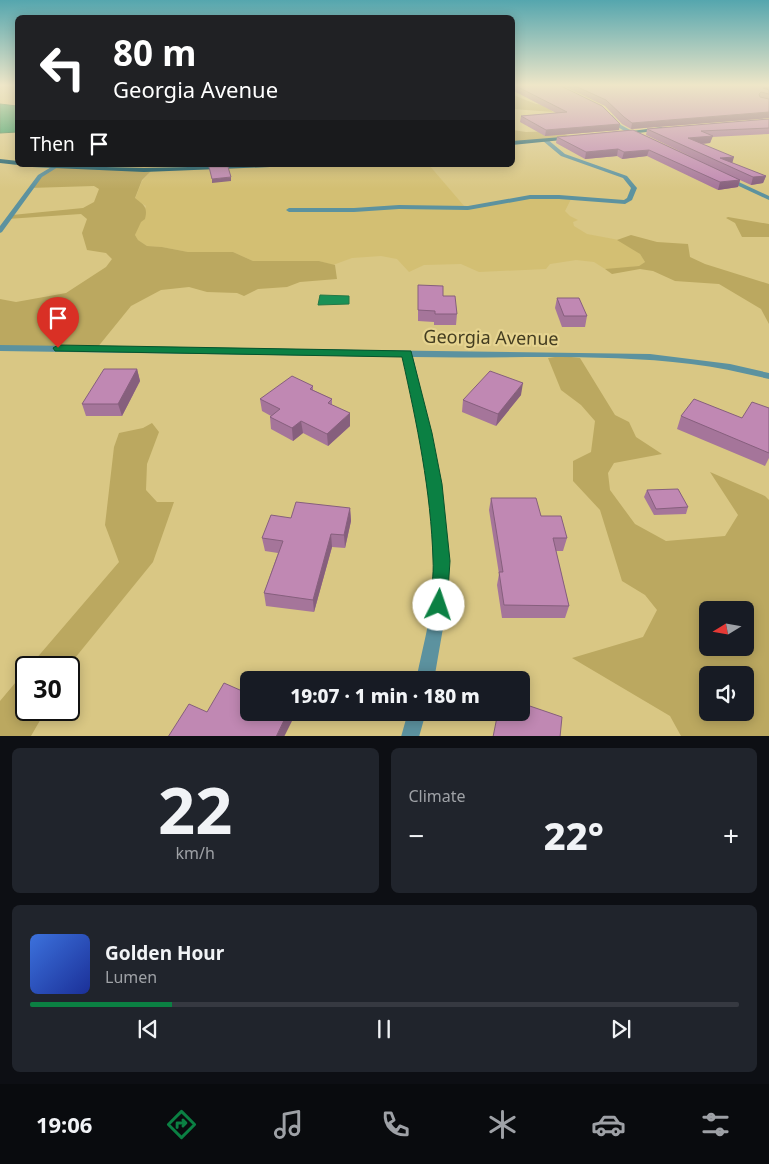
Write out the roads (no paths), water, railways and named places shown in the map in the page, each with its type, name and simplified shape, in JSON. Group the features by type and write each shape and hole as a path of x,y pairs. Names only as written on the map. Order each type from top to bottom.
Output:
{"main road":[{"path":"613,134 669,129"},
{"path":"515,143 578,137"},
{"path":"0,162 15,163"},
{"path":"78,167 144,170 220,167"}],"street":[{"path":"612,119 619,126 644,140"},
{"path":"289,210 354,210 399,207 468,208 530,197 559,197 610,202 630,200 634,188 625,177 563,155 545,140"},
{"path":"0,231 40,176 54,167"},
{"path":"724,177 769,198"},
{"name":"Georgia Avenue","path":"0,348 658,357 722,365 769,376"},
{"path":"407,353 434,484 442,561 439,605 427,671"},
{"path":"410,736 414,721"}]}
